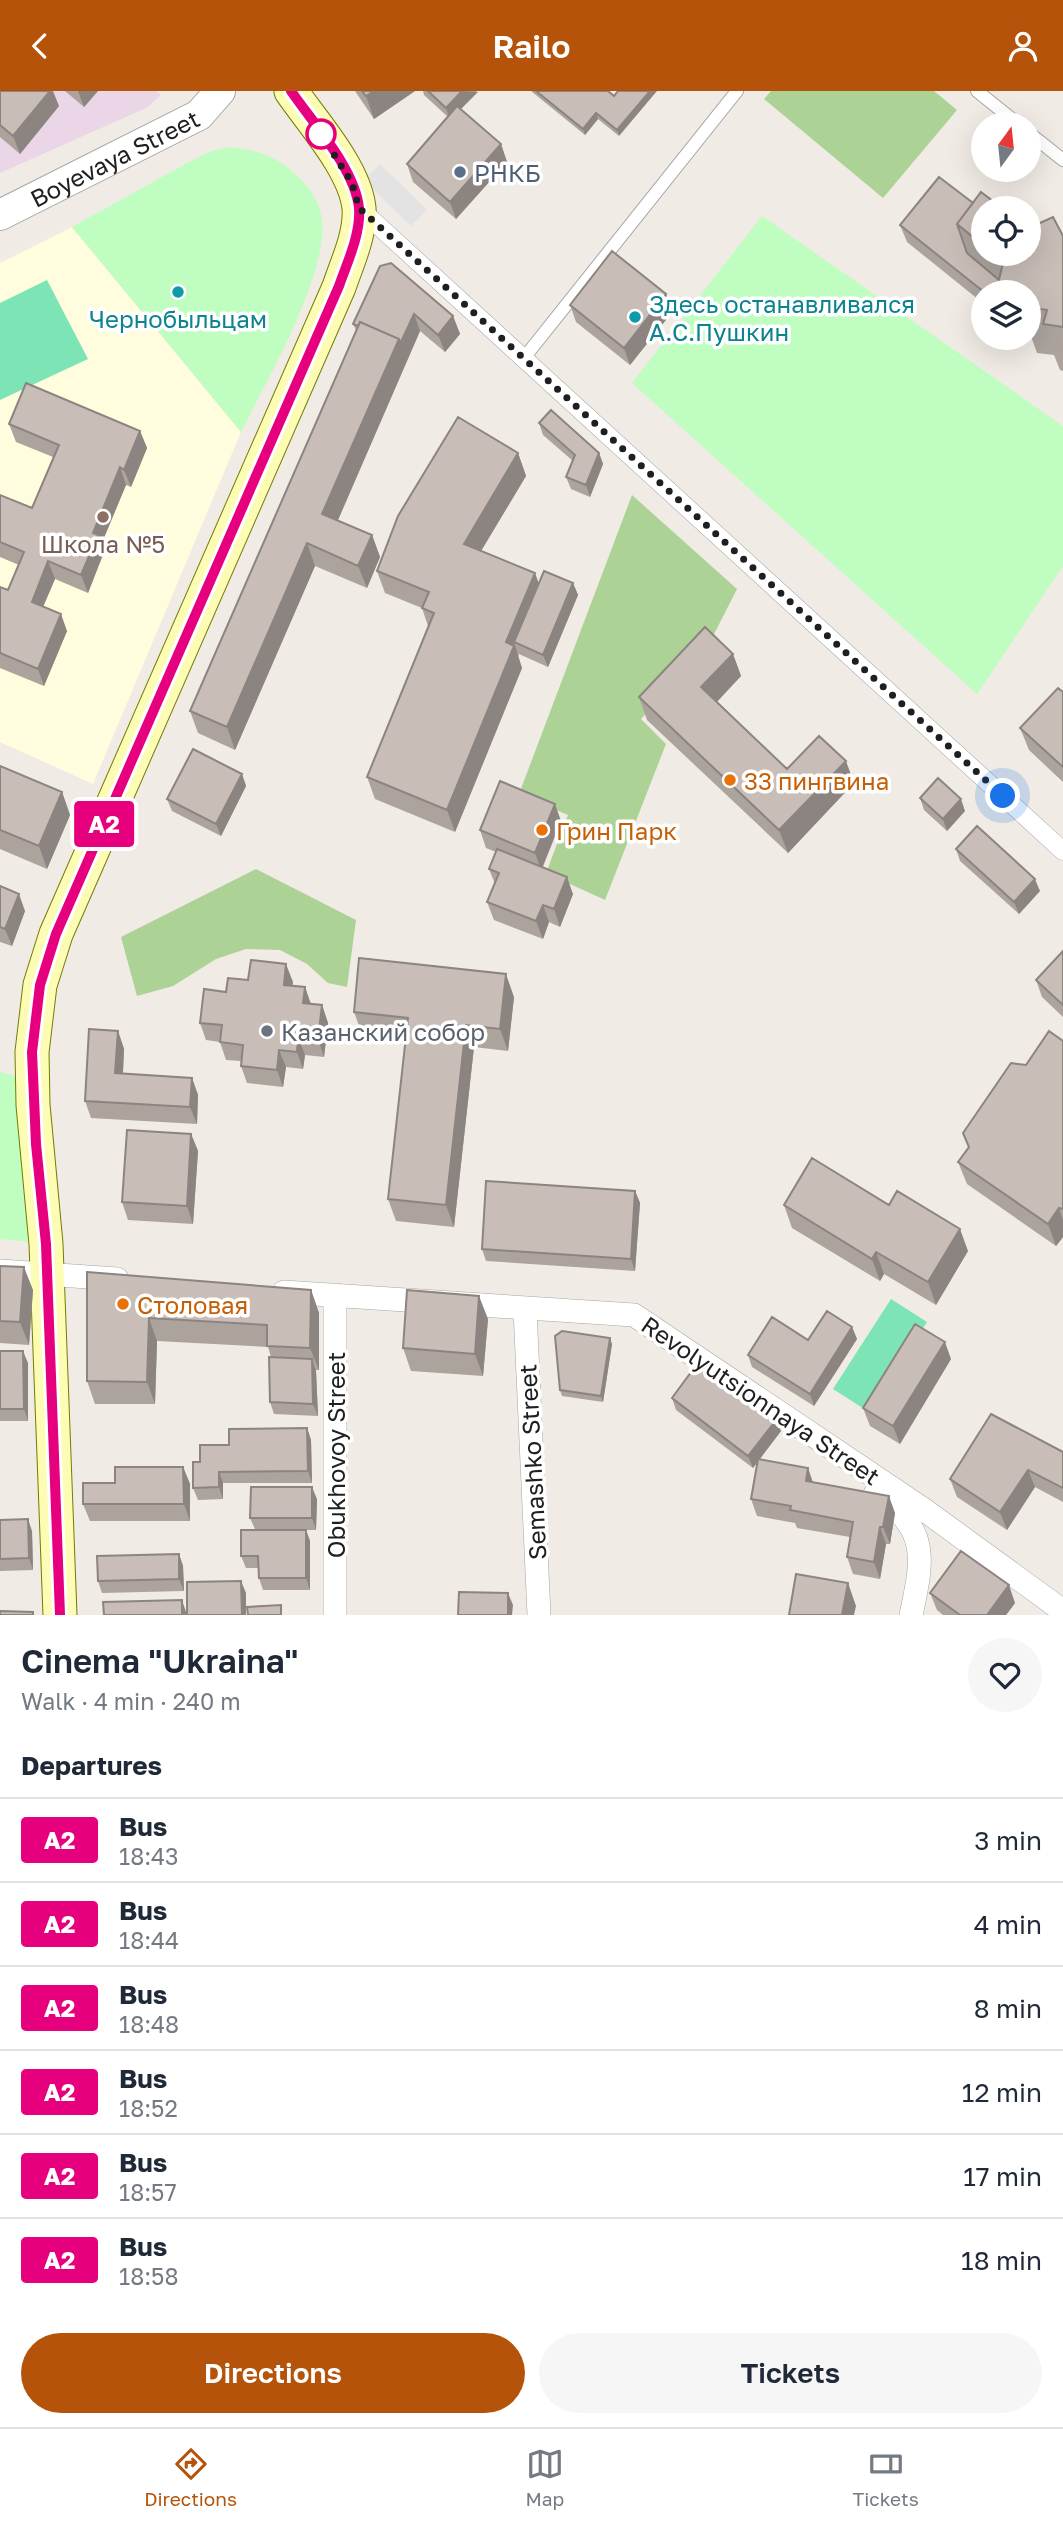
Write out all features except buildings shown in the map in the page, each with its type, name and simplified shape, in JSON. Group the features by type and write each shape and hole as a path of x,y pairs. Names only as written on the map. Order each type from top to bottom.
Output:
{"main road":[{"path":"60,1615 47,1274 33,1105 32,1052 40,985 56,934 339,286 356,235 359,208 352,183 338,158 291,91"}],"street":[{"name":"Boyevaya Street","path":"0,215 199,115 220,91"},
{"path":"359,208 1063,851"},
{"path":"0,1271 143,1281"},
{"name":"Revolyutsionnaya Street","path":"266,1290 634,1315 923,1509 1063,1611"},
{"name":"Obukhovoy Street","path":"334,1295 335,1615"},
{"name":"Semashko Street","path":"525,1309 539,1615"},
{"path":"836,1451 852,1480 893,1505 917,1537 920,1572 911,1615"}],"lane":[{"path":"524,358 737,91"},
{"path":"977,91 1003,112"},
{"path":"1041,143 1063,160"}],"shaded area":[{"path":"0,91 156,91 161,95 146,108 0,173"},
{"path":"380,164 427,210 411,226 364,180"},
{"name":"Школа №5","path":"72,227 241,432 93,784 0,742 0,263"}],"green space":[{"path":"771,91 934,91 957,110 883,198 764,99"},
{"path":"229,147 265,155 289,168 318,203 322,237 317,264 294,325 241,432 72,227 189,162 209,152"},
{"path":"762,216 1063,426 1063,566 977,694 632,383"},
{"path":"47,280 88,359 0,400 0,303"},
{"path":"632,495 737,589 708,646 641,719 666,744 605,900 546,873 568,815 519,794"},
{"path":"256,869 356,920 347,987 328,983 307,964 280,950 246,949 216,959 173,986 137,996 121,937"},
{"path":"0,1072 15,1076 30,1242 0,1239"},
{"path":"891,1299 927,1322 869,1412 833,1389"}],"bus line":[{"name":"A2","path":"60,1615 46,1244 33,1105 32,1052 37,1001 56,934 339,286 356,235 359,208 352,183 338,158 291,91"}],"place":[{"name":"РНКБ","path":"460,172"},
{"name":"Чернобыльцам","path":"178,292"},
{"name":"Здесь останавливался А.С.Пушкин","path":"635,317"},
{"name":"Школа №5","path":"103,517"},
{"name":"33 пингвина","path":"730,780"},
{"name":"Грин Парк","path":"542,830"},
{"name":"Казанский собор","path":"267,1031"},
{"name":"Столовая","path":"123,1304"}],"route":[{"path":"321,134 352,183 359,208 1003,796"}]}
